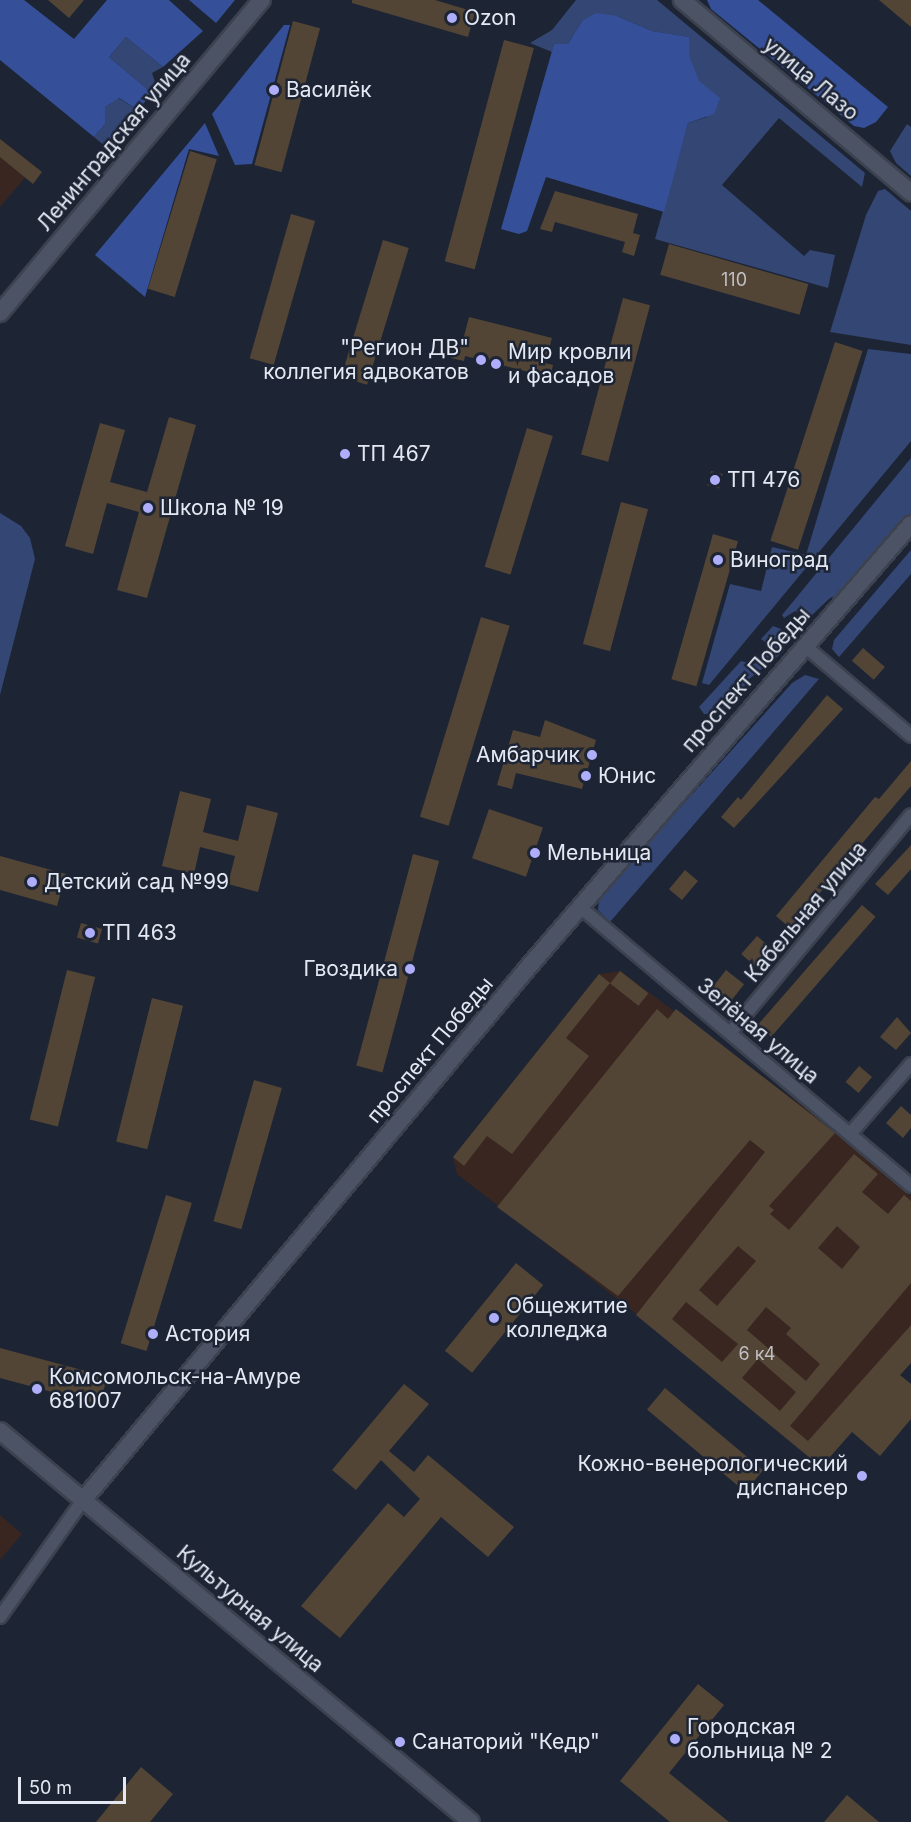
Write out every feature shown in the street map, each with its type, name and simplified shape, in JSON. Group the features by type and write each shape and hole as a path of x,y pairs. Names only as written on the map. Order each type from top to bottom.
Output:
{"street":[{"name":"Ленинградская улица","path":"0,313 262,0"},
{"name":"улица Лазо","path":"682,0 911,193"},
{"name":"проспект Победы","path":"0,1617 84,1499 580,907 804,645 911,524"},
{"path":"804,645 911,736"},
{"name":"Кабельная улица","path":"730,1033 911,815"},
{"name":"Зелёная улица","path":"580,907 911,1186"},
{"path":"850,1134 911,1064"},
{"name":"Культурная улица","path":"0,1431 471,1822"}],"shaded area":[{"path":"0,0 24,0 74,39 107,0 169,0 203,31 163,67 126,37 109,57 152,93 138,110 119,98 105,107 105,124 94,137 0,60"},
{"path":"189,0 235,0 216,23"},
{"path":"576,0 657,0 865,173 862,187 779,118 722,185 804,256 810,250 835,255 828,288 655,239 688,123 707,117 690,58 688,37 652,31 617,16 582,21 568,44 554,44 552,52 530,43 552,30"},
{"path":"707,0 758,0 888,107 876,122 864,128 854,126 711,9"},
{"path":"596,13 617,16 652,31 689,37 690,58 699,81 720,98 714,114 688,123 664,212 546,177 527,231 519,234 501,229 554,44 568,44 582,21"},
{"path":"284,25 290,25 252,164 235,165 212,114"},
{"path":"126,37 163,67 152,73 157,88 152,93 109,57"},
{"path":"118,98 138,110 107,148 94,137 105,124 105,107"},
{"path":"205,123 219,156 189,149 145,297 95,255"},
{"path":"907,124 911,127 911,176 896,163 890,151"},
{"path":"0,139 35,166 0,207"},
{"path":"885,189 911,211 911,345 830,332 866,215 878,191"},
{"path":"868,349 911,354 911,441 709,685 702,683 730,584 761,591 772,547 806,555"},
{"path":"911,458 911,516 842,594 830,598 811,616 795,611 784,618 782,615"},
{"path":"0,513 21,526 30,538 35,559 0,695"},
{"path":"911,550 911,574 839,657 832,649 834,640"},
{"path":"773,626 781,629 786,639 783,652 749,679 737,698 720,714 704,714 699,707 741,661 754,664 769,645 761,639"},
{"path":"805,675 819,679 610,922 598,910 599,898 792,683"},
{"path":"620,971 821,1120 911,1196 911,1363 821,1467 648,1323 457,1174 453,1157 599,974"},
{"path":"0,1515 22,1534 0,1560"}],"building":[{"path":"48,0 84,0 69,18"},
{"path":"352,0 435,0 475,12 468,37 352,3"},
{"path":"879,0 911,0 911,27"},
{"path":"293,21 320,28 281,172 254,165"},
{"path":"504,40 534,48 475,269 445,261"},
{"path":"0,139 42,172 33,184 0,157"},
{"path":"190,151 217,159 175,297 148,289"},
{"path":"555,191 638,214 633,233 640,235 634,256 622,252 625,242 555,222 552,232 540,229"},
{"path":"291,214 315,221 274,365 250,358"},
{"path":"383,240 409,248 367,385 341,377"},
{"path":"669,244 808,284 800,315 660,275"},
{"path":"623,298 650,305 608,462 581,454"},
{"path":"469,317 552,338 545,363 553,365 549,384 535,381 537,374 465,356 464,361 451,358 455,338 463,340"},
{"path":"835,342 863,351 798,550 770,541"},
{"name":"Школа № 19","path":"169,417 196,425 147,598 117,590 139,512 107,503 93,554 65,546 100,423 125,430 110,482 147,492"},
{"path":"527,428 553,436 510,575 485,567"},
{"name":"ТП 476","path":"711,471 723,474 719,488 707,486"},
{"path":"621,502 648,509 610,651 583,644"},
{"path":"713,534 738,541 696,686 671,679"},
{"path":"481,617 510,626 449,826 420,817"},
{"path":"863,648 885,667 874,680 852,661"},
{"path":"827,695 843,709 734,828 721,817 738,797 741,800"},
{"path":"545,720 596,740 582,789 516,773 512,789 497,785 513,730 540,737"},
{"path":"911,761 911,786 790,928 776,916 875,797 879,799"},
{"path":"180,791 211,799 203,832 238,841 247,805 278,813 258,892 228,884 235,856 200,847 194,874 162,866"},
{"path":"489,809 543,828 526,877 472,858"},
{"path":"911,845 911,869 888,895 875,884"},
{"path":"413,854 439,861 382,1073 356,1066"},
{"name":"Детский сад №99","path":"0,856 66,874 57,906 0,890"},
{"path":"685,870 698,881 682,900 669,889"},
{"path":"862,905 876,917 771,1037 758,1025"},
{"name":"ТП 463","path":"81,923 102,929 98,943 77,937"},
{"path":"757,936 772,949 756,967 741,954"},
{"path":"67,970 95,977 58,1126 30,1119"},
{"path":"726,970 744,984 729,1003 711,989"},
{"path":"620,971 648,993 639,1006 610,984"},
{"path":"599,974 610,983 566,1038 589,1056 512,1154 487,1136 464,1166 453,1157"},
{"path":"152,998 183,1006 147,1149 116,1142"},
{"path":"657,1009 668,1019 676,1009 835,1133 769,1206 774,1210 770,1214 789,1230 854,1154 878,1174 862,1192 888,1214 904,1195 911,1201 911,1283 790,1426 808,1441 911,1325 911,1363 900,1375 911,1384 911,1419 880,1456 852,1432 821,1467 636,1315 765,1152 750,1140 618,1296 497,1207","holes":["837,1226 860,1247 842,1269 818,1248","738,1246 756,1261 717,1306 699,1290","686,1302 738,1344 722,1362 672,1319","766,1307 791,1328 786,1334 820,1364 806,1381 747,1330","758,1359 796,1392 780,1411 742,1378"]},
{"path":"897,1017 911,1033 896,1050 880,1037"},
{"path":"859,1066 872,1077 859,1093 846,1082"},
{"path":"254,1080 282,1088 241,1229 213,1221"},
{"path":"901,1106 911,1115 911,1128 903,1138 886,1123"},
{"path":"166,1195 192,1203 147,1351 121,1343"},
{"name":"Общежитие колледжа","path":"516,1263 543,1285 472,1373 445,1351"},
{"path":"0,1348 107,1377 100,1405 0,1378"},
{"path":"404,1384 429,1404 389,1451 414,1472 428,1455 514,1527 488,1557 441,1517 340,1638 301,1606 388,1503 404,1517 420,1499 381,1460 356,1490 332,1470"},
{"path":"665,1388 763,1470 745,1492 647,1409"},
{"name":"Городская больница № 2","path":"698,1684 724,1705 669,1773 729,1822 670,1822 620,1781"},
{"path":"141,1767 173,1794 150,1822 96,1822"},
{"path":"847,1795 879,1822 824,1822"}],"place":[{"name":"Ozon","path":"452,18"},
{"name":"Василёк","path":"274,90"},
{"name":"\"Регион ДВ\" коллегия адвокатов","path":"481,360"},
{"name":"Мир кровли и фасадов","path":"496,364"},
{"name":"ТП 467","path":"345,454"},
{"name":"ТП 476","path":"715,480"},
{"name":"Школа № 19","path":"148,508"},
{"name":"Виноград","path":"718,560"},
{"name":"Амбарчик","path":"592,755"},
{"name":"Юнис","path":"586,776"},
{"name":"Мельница","path":"535,853"},
{"name":"Детский сад №99","path":"32,882"},
{"name":"ТП 463","path":"90,933"},
{"name":"Гвоздика","path":"410,969"},
{"name":"Общежитие колледжа","path":"494,1318"},
{"name":"Астория","path":"153,1334"},
{"name":"Комсомольск-на-Амуре 681007","path":"37,1389"},
{"name":"Кожно-венерологический диспансер","path":"862,1476"},
{"name":"Городская больница № 2","path":"675,1739"},
{"name":"Санаторий \"Кедр\"","path":"400,1742"}]}
